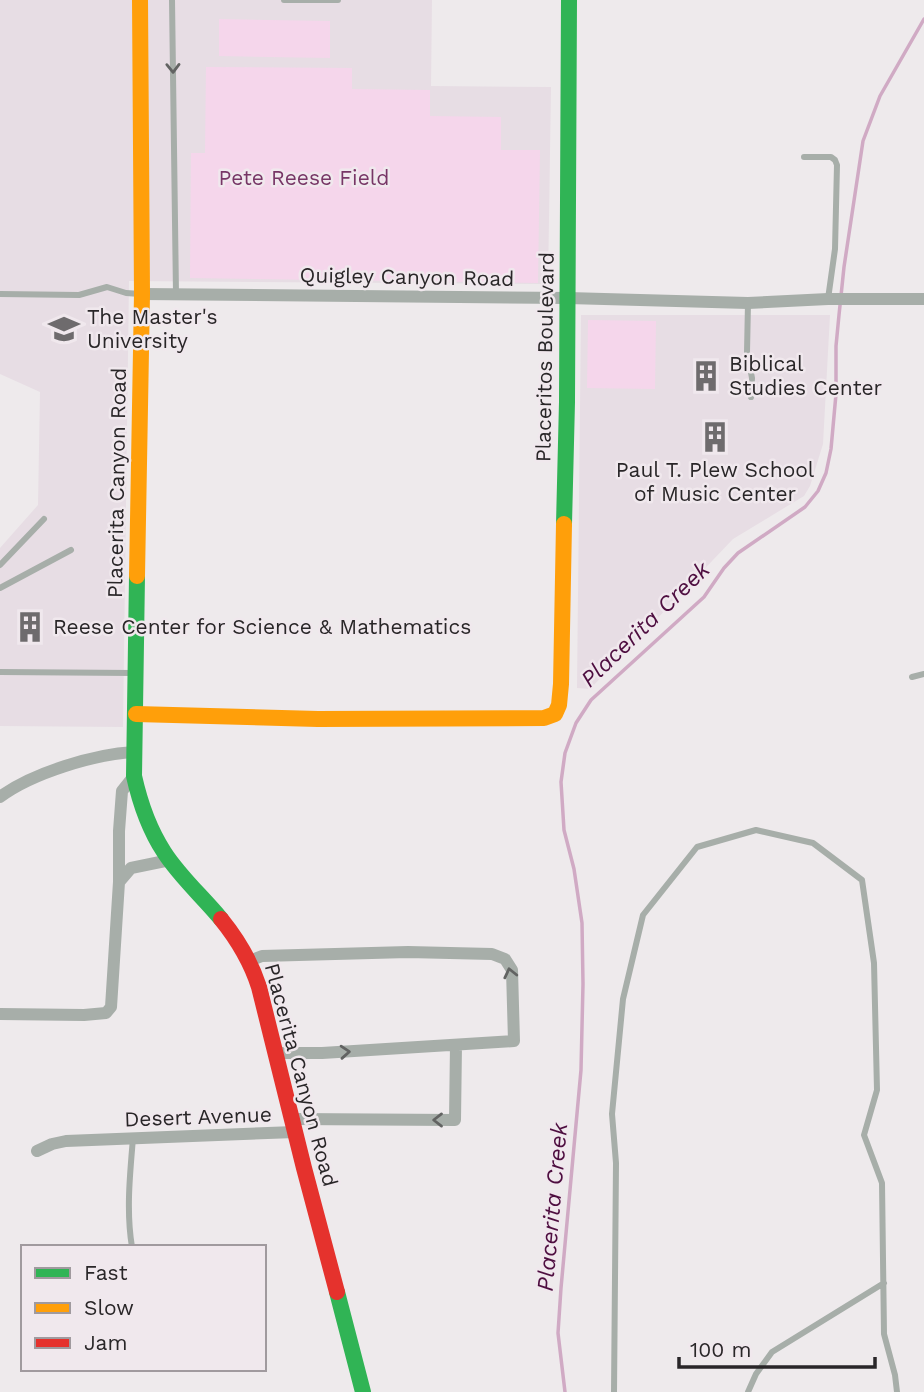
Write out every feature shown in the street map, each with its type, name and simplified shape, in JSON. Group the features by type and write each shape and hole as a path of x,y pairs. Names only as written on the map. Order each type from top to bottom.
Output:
{"street":[{"name":"Placerita Canyon Road","path":"140,0 142,294 134,776 144,814 170,860 229,927 248,961 260,992 363,1392"},
{"name":"Placeritos Boulevard","path":"136,714 332,719 544,718 555,713 559,705 561,684 568,298 569,0"},
{"name":"Quigley Canyon Road","path":"142,294 568,298 748,303 828,299 924,299"},
{"path":"0,797 37,776 72,764 134,752"},
{"path":"0,1014 84,1015 106,1013 111,1007 122,790 134,776"},
{"path":"119,881 131,868 170,860"},
{"path":"248,961 262,956 408,952 499,955 512,970 514,1041 322,1053 277,1053"},
{"name":"Desert Avenue","path":"37,1151 66,1141 294,1126 455,1120 456,1045"}],"lane":[{"path":"172,0 176,294"},
{"path":"284,0 338,0"},
{"path":"804,157 831,157 837,165 835,249 828,299"},
{"path":"0,294 79,295 107,288 142,294"},
{"path":"748,303 747,352 752,378 751,397"},
{"path":"0,565 44,519"},
{"path":"0,587 71,550"},
{"path":"0,672 135,673"},
{"path":"912,677 924,674"},
{"path":"614,1392 616,1163 612,1114 623,999 643,915 697,847 756,830 813,843 862,880 874,963 877,1090 864,1136 882,1183 884,1334 897,1392"},
{"path":"132,1245 129,1201 133,1138"},
{"path":"748,1392 756,1374 772,1352 884,1283"}],"shaded area":[{"name":"The Master's University","path":"0,0 432,0 431,86 551,87 548,284 129,281 123,727 0,726 0,548 38,505 40,392 0,374"},
{"path":"581,315 830,315 823,444 810,486 804,496 733,539 590,689 577,688"}],"green space":[{"path":"219,19 330,21 330,58 219,56"},
{"name":"Pete Reese Field","path":"206,67 352,68 352,89 430,90 430,116 501,117 501,150 540,150 538,283 190,278 191,153 205,153"},
{"path":"588,320 656,321 655,389 587,388"}],"waterway":[{"name":"Placerita Creek","path":"565,1392 558,1333 581,1070 583,984 582,923 574,869 564,830 561,782 565,753 576,723 591,700 704,597 738,553 805,507 818,491 826,473 831,449 839,315 863,141 880,96 924,19"}],"traffic: fast":[{"path":"564,524 569,0"},
{"path":"137,576 136,786 149,825 164,852 221,919"},
{"path":"337,1292 363,1392"}],"traffic: slow":[{"path":"137,576 142,294 140,0"},
{"path":"136,714 318,719 544,718 555,714 559,705 561,684 564,524"}],"traffic: jam":[{"path":"221,919 243,951 259,987 337,1292"}],"place":[{"name":"The Master's University","path":"64,329"},
{"name":"Biblical Studies Center","path":"706,376"},
{"name":"Paul T. Plew School of Music Center","path":"715,437"},
{"name":"Reese Center for Science & Mathematics","path":"30,627"}]}
